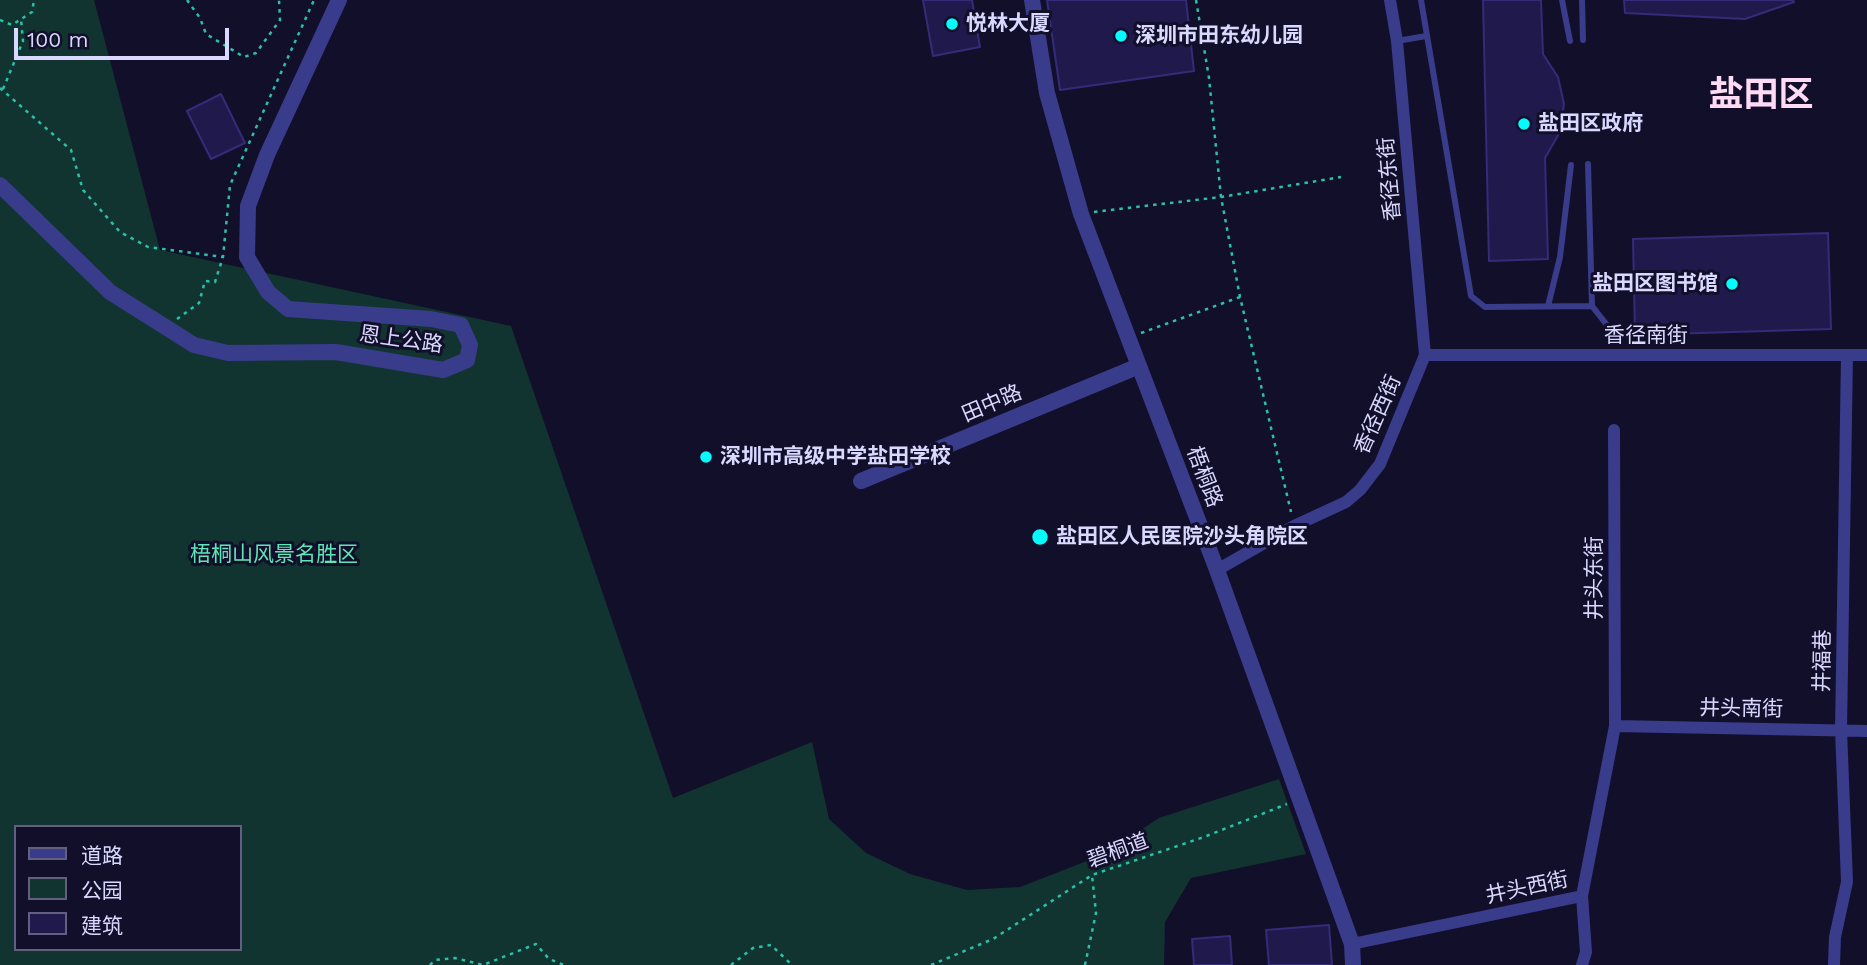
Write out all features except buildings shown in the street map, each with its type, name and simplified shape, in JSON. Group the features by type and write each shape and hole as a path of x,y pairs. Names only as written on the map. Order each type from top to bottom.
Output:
{"street":[{"name":"恩上公路","path":"0,185 110,292 194,345 228,353 337,352 443,370 467,360 470,345 461,325 431,319 288,309 268,292 247,257 248,206 267,155 339,0"},
{"name":"梧桐路","path":"1032,0 1047,93 1081,214 1217,570 1352,944 1353,965"},
{"name":"香径东街","path":"1390,0 1397,41 1425,355"},
{"name":"香径南街","path":"1425,355 1867,355"},
{"name":"香径西街","path":"1217,570 1294,526 1346,502 1360,490 1380,464 1425,355"},
{"name":"井福巷","path":"1834,965 1835,937 1847,881 1842,730 1847,355"},
{"name":"田中路","path":"862,481 1139,366"},
{"name":"井头东街","path":"1614,430 1615,726"},
{"name":"井头南街","path":"1615,726 1867,731"},
{"name":"井头西街","path":"1352,944 1582,896 1615,726"},
{"path":"1582,896 1586,952 1582,965"}],"lane":[{"path":"1421,0 1471,296 1485,307 1592,306"},
{"path":"1562,0 1570,41"},
{"path":"1582,0 1583,40"},
{"path":"1397,41 1426,36"},
{"path":"1588,164 1592,306 1618,339"},
{"path":"1548,306 1560,257 1571,165"}],"path":[{"path":"0,20 12,25 33,12 34,0"},
{"path":"187,0 200,18 206,34 244,57 256,53 280,20 279,0"},
{"path":"165,327 199,303 205,281 215,282 223,257 230,185 314,0"},
{"path":"1196,0 1209,78 1222,197 1241,297 1294,526"},
{"path":"20,20 23,41 1,88 71,150 83,190 120,232 148,247 223,257"},
{"path":"1081,214 1222,197 1341,177"},
{"path":"1128,338 1241,297"},
{"name":"碧桐道","path":"932,965 993,939 1091,875 1204,837 1288,804"},
{"path":"1085,965 1096,913 1091,875"},
{"path":"430,965 435,960 455,958 483,965 536,944 549,959 564,965"},
{"path":"731,965 753,948 771,945 792,965"}],"green space":[{"name":"梧桐山风景名胜区","path":"0,0 94,0 160,250 511,326 673,798 812,742 829,819 866,853 910,874 967,890 1020,887 1105,854 1159,818 1279,779 1306,854 1191,878 1165,922 1164,965 0,965"}],"place":[{"name":"悦林大厦","path":"952,24"},
{"name":"深圳市田东幼儿园","path":"1121,36"},
{"name":"盐田区政府","path":"1524,124"},
{"name":"盐田区图书馆","path":"1732,284"},
{"name":"深圳市高级中学盐田学校","path":"706,457"},
{"name":"盐田区人民医院沙头角院区","path":"1040,537"}],"district":[{"name":"盐田区","path":"1761,96"}]}
